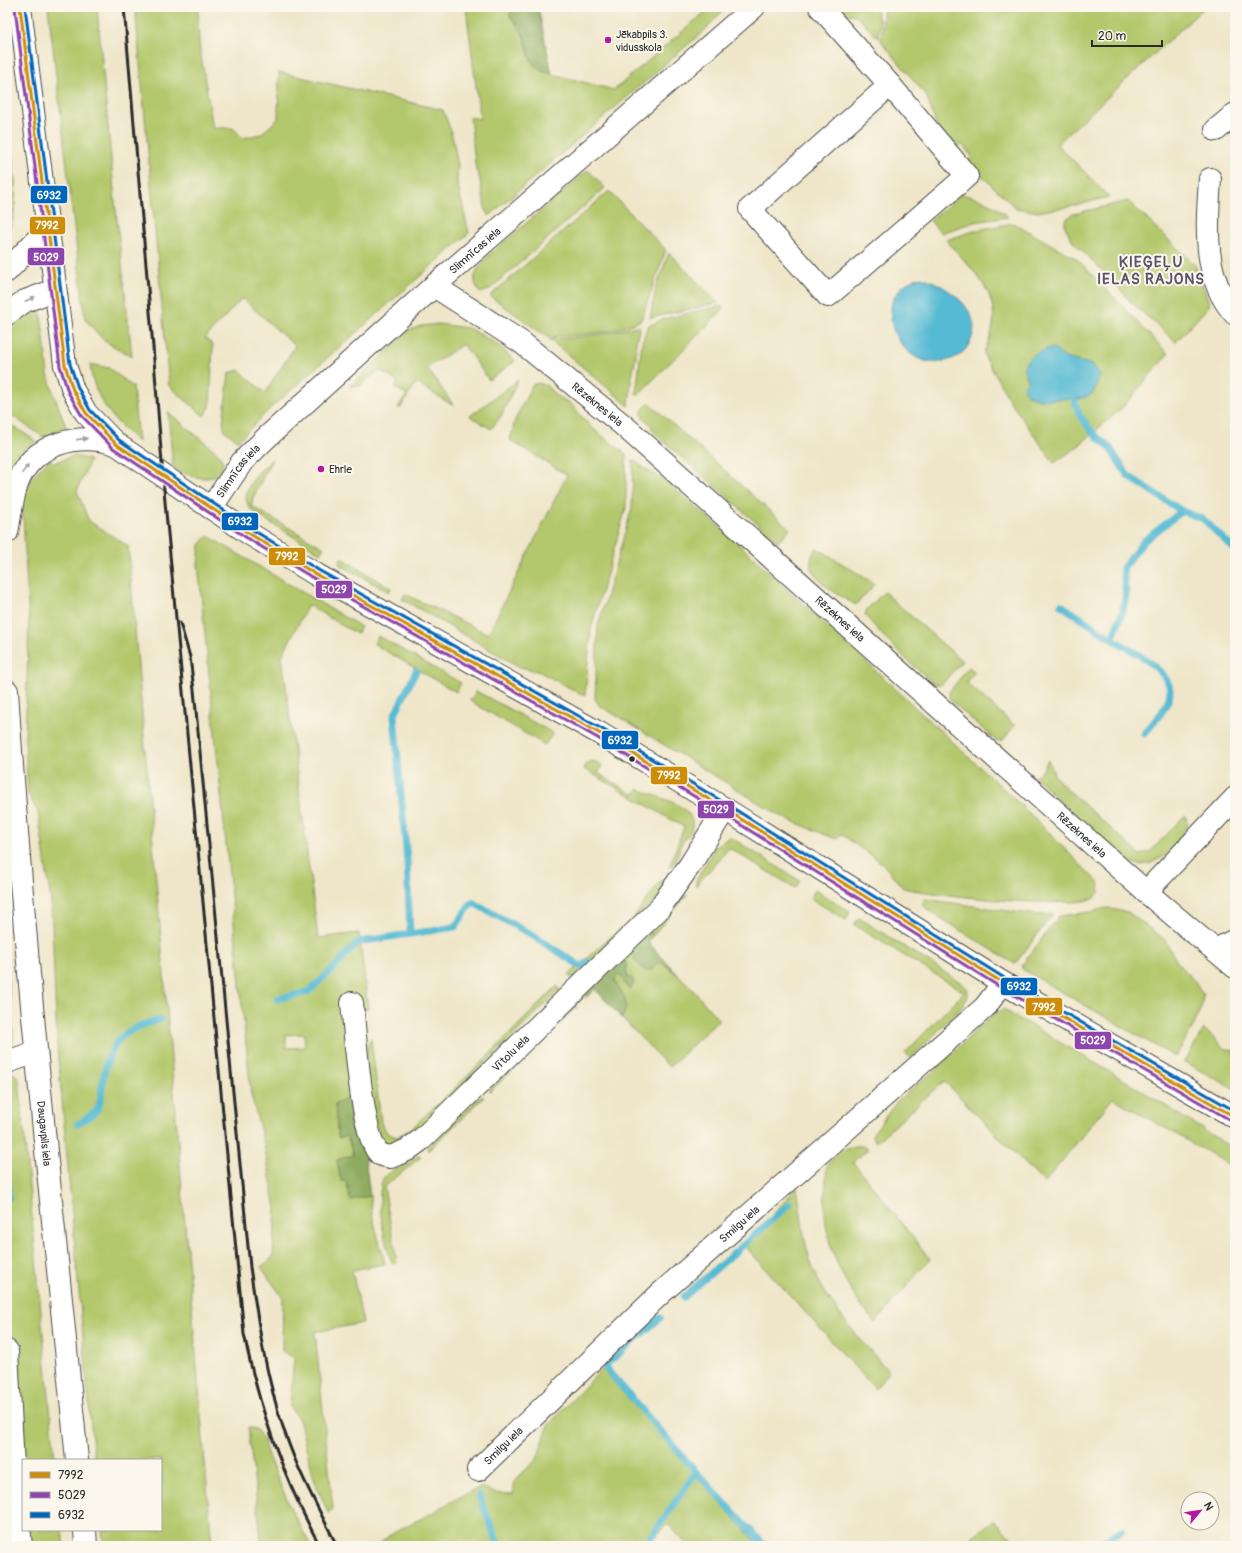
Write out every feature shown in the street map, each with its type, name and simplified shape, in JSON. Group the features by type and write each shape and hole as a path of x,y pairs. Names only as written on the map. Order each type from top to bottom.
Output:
{"main road":[{"path":"20,7 65,365 73,390 86,413 116,444 211,508 317,574 579,721 725,809 1003,983 1235,1117"},
{"name":"Slimnīcas iela","path":"211,508 242,462 265,439 434,286 754,7"},
{"path":"820,7 890,85 967,176 828,296 750,209 890,85"},
{"path":"1216,130 1235,114"},
{"path":"1210,179 1206,231 1210,260 1218,286 1235,314"},
{"path":"7,271 48,228"},
{"name":"Rēzeknes iela","path":"434,286 521,342 623,425 1146,892 1235,967"},
{"path":"7,314 25,301 55,290"},
{"path":"7,532 16,485 22,472 32,460 47,448 70,440 88,438 101,439 116,444"},
{"name":"Daugavpils iela","path":"7,691 11,807 78,1459"},
{"path":"1146,892 1235,798"},
{"name":"Vītolu iela","path":"352,1003 364,1115 371,1142 380,1154 391,1157 407,1150 422,1139 658,910 690,865 725,809"},
{"path":"1215,950 1235,940"},
{"name":"Smilgu iela","path":"478,1470 661,1292 985,1007 1003,983"},
{"path":"7,1062 36,1052"},
{"path":"7,1351 13,1466 21,1546"},
{"path":"84,1531 86,1546"}],"green space":[{"path":"48,7 97,7 115,202 132,356 104,341 85,319"},
{"path":"135,7 198,7 199,44 213,128 233,128 243,138 261,134 278,119 279,72 443,110 451,131 458,166 457,182 469,233 274,405 238,441 225,431 223,423 229,373 239,370 265,393 295,346 242,298 205,338 213,345 210,407 204,416 169,386"},
{"path":"466,7 512,7 510,16 523,36 541,71 614,90 711,7 726,7 704,31 489,216 486,212 479,176 476,171 470,117 480,119"},
{"path":"512,7 538,7 552,74 543,71 532,63 522,31 510,16"},
{"path":"834,7 875,7 880,23 878,38 855,15 841,13"},
{"path":"884,7 1205,7 1057,144 1109,197 1074,206 1037,212 1016,208 967,162 972,157 962,144 954,150 939,133 926,95 881,41"},
{"path":"7,119 16,193 15,208 7,236"},
{"path":"588,170 605,188 489,290 480,293 475,282 476,273 488,256"},
{"path":"609,191 666,250 641,320 631,325 608,331 547,337 490,296"},
{"path":"961,194 986,202 997,208 1008,217 974,222 941,233 930,221"},
{"path":"1128,201 1195,265 1210,305 1176,342 1132,303 1110,278 1074,243 1065,227 1065,220 1073,214"},
{"path":"1013,223 1077,259 1168,354 1123,407 1076,448 1054,463 1011,403 985,357 984,352 991,334 994,318 992,303 987,290 979,278 946,240 977,230"},
{"path":"669,253 718,303 650,318 656,287"},
{"path":"40,305 48,374 67,430 43,437 7,412 7,329 20,315"},
{"path":"721,306 724,309 639,394 636,394 642,342 648,326 663,319"},
{"path":"438,324 468,328 496,343 515,361 489,380 463,344 427,368 454,406 416,383 400,409 398,407 407,395 395,388 398,382 382,371 376,372 360,386 350,386 409,330 421,326"},
{"path":"637,326 640,327 636,341 636,357 631,381 629,406 549,339 593,335"},
{"path":"90,364 109,368 133,387 138,442 121,426 106,408 95,388"},
{"path":"518,380 501,416 491,429 470,416"},
{"path":"538,383 547,386 556,396 570,403 592,428 626,454 626,508 591,628 585,696 540,672 520,667 402,599 405,594 488,634 567,475 510,440 515,420 532,385"},
{"path":"649,403 790,529 778,542 661,439 642,415 643,410"},
{"path":"168,412 219,454 223,462 221,470 216,475 210,478 194,477 173,467"},
{"path":"7,422 36,441 20,457 10,472 7,472"},
{"path":"73,456 90,460 77,491 89,521 128,546 212,1546 103,1546 102,1531 162,1531 162,1459 94,1459 57,1045 51,902 38,812 28,794 25,740 29,622 22,499 33,477 41,468 50,459 54,463"},
{"path":"272,459 253,498 251,506 324,548 320,553 253,512 248,505 246,498 250,484"},
{"path":"633,460 663,479 731,537 1023,807 1098,882 1100,891 1094,898 1081,901 1032,902 942,894 903,888 883,864 841,834 836,839 782,817 599,705 595,699 598,626 632,508"},
{"path":"208,536 361,627 357,634 308,605 282,656 318,938 359,933 368,1009 361,1009 359,1110 335,1104 338,1137 347,1136 353,1155 337,1160 341,1181 346,1181 350,1199 370,1196 372,1214 385,1264 352,1270 363,1323 315,1332 333,1509 328,1513 315,1482 299,1420 290,1407 294,1358 282,1351 283,1298 261,1267 273,1257 276,1208 264,1144 251,1094 198,564 200,545","holes":["304,1034 305,1047 286,1048 286,1035"]},
{"path":"817,548 875,584 856,605 830,589 815,574 811,566 812,557"},
{"path":"341,558 391,588 389,592 340,565 339,561"},
{"path":"884,592 962,661 941,685 935,684 907,660 881,634 865,615 867,609"},
{"path":"378,636 461,683 456,692 374,644"},
{"path":"969,667 975,672 966,682 1015,726 1002,741 996,741 950,700 949,692"},
{"path":"476,691 553,733 545,745 470,701"},
{"path":"1048,760 1055,776 1067,789 1140,855 1151,851 1185,815 1188,823 1186,829 1173,848 1165,856 1143,865 1125,860 1051,793 1035,776 1042,771"},
{"path":"593,761 602,766 598,773 634,795 639,789 673,802 688,813 692,820 692,828 689,835 682,843 673,866 669,867 684,827 584,769 587,763"},
{"path":"730,837 800,881 795,888 729,848 696,886 696,881 714,848"},
{"path":"661,880 668,884 659,897 573,978 568,976 602,944 633,919"},
{"path":"815,890 850,912 846,920 810,898"},
{"path":"687,895 654,934 647,932 668,907"},
{"path":"925,899 1037,915 1053,914 1015,964 929,911 922,904"},
{"path":"1106,908 1128,912 1164,939 1179,965 1195,981 1203,995 1202,1005 1194,1025 1176,1056 1173,1056 1022,969 1022,965 1059,916 1090,912"},
{"path":"859,918 960,982 968,989 968,997 963,1006 911,1058 905,1053 964,992 854,925"},
{"path":"647,932 654,934 648,942 681,978 660,962 653,969 646,971 637,963 632,953 632,946"},
{"path":"637,938 636,961 643,969 653,969 659,962 676,973 719,1020 669,1067 622,1018 625,1004 623,995 615,982 615,979 618,976 622,976 627,988 630,989 633,986 626,972 627,968 625,958 586,992 588,996 586,998 583,995"},
{"path":"625,958 627,977 632,978 634,982 630,989 625,985 622,976 618,976 615,979 615,982 626,1003 626,1008 622,1018 595,989 588,996 586,992 621,959"},
{"path":"7,967 14,1041 11,1047 7,1048"},
{"path":"557,986 560,990 409,1138 389,1146 380,1141 367,1073 367,1047 371,1038 381,1123 388,1134 397,1137 411,1129 482,1062"},
{"path":"574,1005 577,1007 540,1043 538,1039"},
{"path":"1003,1009 1136,1087 1235,1150 1235,1168 1113,1098 1044,1183 944,1081 876,1142 872,1136 874,1132 898,1100 934,1071 991,1016"},
{"path":"1204,1029 1224,1048 1235,1051 1235,1089 1184,1062"},
{"path":"527,1050 531,1053 490,1091 489,1090"},
{"path":"12,1073 17,1076 19,1080 55,1459 23,1459 7,1300 7,1075"},
{"path":"481,1096 484,1097 428,1151 427,1148"},
{"path":"346,1099 352,1100 359,1110 370,1196 350,1200 346,1181 341,1181 337,1160 353,1155 347,1136 338,1138 335,1104"},
{"path":"854,1146 862,1146 868,1149 853,1162 930,1259 875,1323 856,1298 841,1272 830,1243 825,1213 827,1164 842,1151"},
{"path":"417,1156 421,1157 384,1187 397,1263 393,1264 384,1233 380,1206 382,1183 387,1174 403,1166"},
{"path":"797,1187 806,1245 813,1270 821,1286 842,1317 889,1372 875,1389 745,1246"},
{"path":"602,1369 759,1546 688,1546 668,1524 646,1546 377,1546 395,1532 482,1487 495,1493 513,1494 515,1480 537,1459 549,1424"},
{"path":"248,1427 256,1429 263,1439 268,1456 292,1511 311,1546 262,1546"},
{"path":"994,1520 1019,1546 960,1546"},
{"path":"26,1531 62,1531 64,1546 27,1546"}],"water":[{"path":"921,277 951,292 968,309 974,329 969,345 958,356 938,362 920,359 905,349 895,334 891,318 893,301 902,287"},
{"path":"1052,348 1064,357 1090,364 1098,371 1100,376 1093,393 1081,399 1041,399 1035,398 1026,393 1023,388 1028,381 1024,370 1027,361 1043,350"}],"waterway":[{"path":"1061,605 1112,639 1122,613 1126,595 1123,568 1144,541 1182,511 1128,476 1110,448 1093,433 1080,416 1074,400"},
{"path":"1182,511 1203,519 1235,550"},
{"path":"1112,639 1138,654 1156,668 1164,676 1168,684 1170,692 1167,703 1144,734"},
{"path":"410,934 407,860 394,716 416,671"},
{"path":"277,999 308,992 333,969 358,942 455,927 472,902 532,935 582,967 588,962"},
{"path":"78,1124 94,1113 99,1106 107,1061 117,1042 134,1029 160,1020"},
{"path":"7,1176 9,1197"},
{"path":"684,1297 790,1204"},
{"path":"645,1546 696,1472 604,1366 660,1318"},
{"path":"696,1472 765,1546"},
{"path":"479,1495 499,1546"},
{"path":"1097,1546 1122,1530"}],"railway":[{"path":"124,7 165,502 244,1334 257,1389 274,1443 295,1495 320,1546"},
{"path":"180,623 190,657 194,690 250,1267 260,1330 278,1413 290,1448 302,1476 337,1546"}],"transit line":[{"name":"7992","path":"20,7 65,365 73,390 86,413 116,444 250,534 317,575 599,733 725,809 1003,983 1235,1117"},
{"name":"6932","path":"25,7 70,364 78,388 90,410 119,440 253,530 320,571 602,729 728,805 1006,979 1235,1111"},
{"name":"5029","path":"15,8 60,366 68,392 82,416 113,448 247,538 315,579 596,737 722,813 1000,987 1232,1121"}],"place":[{"name":"Jēkabpils 3. vidusskola","path":"608,40"},
{"name":"Ehrle","path":"321,469"}],"district":[{"name":"ĶIEĢEĻU IELAS RAJONS","path":"1151,270"}]}
